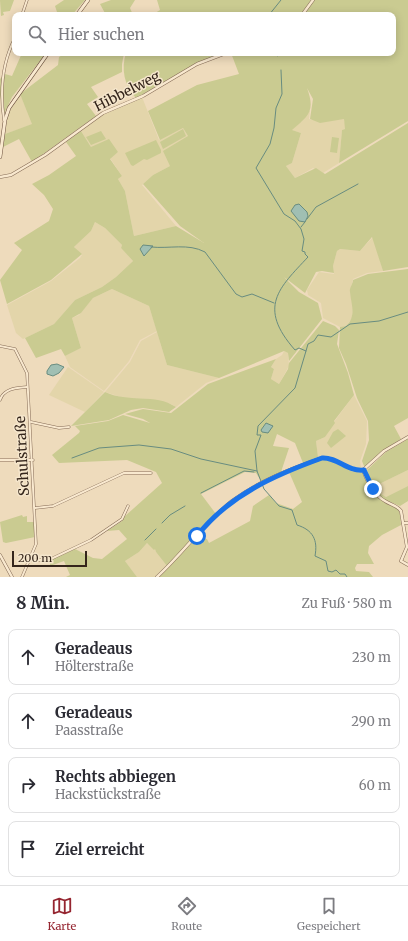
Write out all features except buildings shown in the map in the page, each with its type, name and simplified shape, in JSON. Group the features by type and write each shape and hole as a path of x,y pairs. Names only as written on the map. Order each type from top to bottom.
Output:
{"main road":[{"path":"79,12 88,0"},
{"path":"0,157 5,124 12,101 46,56"}],"street":[{"path":"23,12 27,0"},
{"path":"304,12 313,0"},
{"path":"5,124 1,104 1,78 12,44"},
{"name":"Hibbelweg","path":"0,177 10,176 45,155 103,113 143,96 197,64 218,56"},
{"name":"Schulstraße","path":"0,346 12,348 18,352 27,373 31,422 36,544 22,577"},
{"path":"0,400 6,391 15,388 28,387"},
{"path":"31,422 60,428 69,427"},
{"path":"157,577 177,558 207,524 231,502 263,481 322,458 330,458 352,470 364,470 390,447 408,437"},
{"path":"0,460 33,460"},
{"path":"364,470 371,487 380,498 400,508 407,547 401,561 408,565"},
{"path":"35,508 53,506 124,473 151,473"},
{"path":"30,560 53,558 91,540 122,519 128,506"},
{"path":"403,523 408,523"},
{"path":"0,555 12,577"}],"shaded area":[{"path":"20,94 33,124 5,134 8,114"},
{"path":"142,97 159,140 183,128 188,136 170,166 153,175 142,185 176,226 134,236 125,191 118,179 122,176 110,158 118,152 91,147 81,131 100,116"},
{"path":"308,111 310,111 309,119 312,120 344,119 346,129 342,130 339,163 323,173 313,168 295,178 286,166 292,163 301,133 291,130 302,121"},
{"path":"299,204 307,212 308,216 305,222 299,221 291,211 295,205"},
{"path":"95,222 105,228 122,245 121,248 133,261 116,277 102,287 75,300 54,324 23,339 16,333 7,305 51,281 80,258 82,255 74,247 91,231"},
{"path":"373,237 383,271 367,273 353,279 350,292 353,307 352,318 346,326 340,327 323,318 321,303 308,295 307,290 319,272 334,274 333,266 337,251 340,249 360,251"},
{"path":"143,245 153,246 144,256 140,249"},
{"path":"112,289 149,306 157,331 140,340 129,361 104,391 70,367 65,356 81,348 72,318 79,315 93,298"},
{"path":"157,332 167,365 219,378 206,383 176,407 171,404 149,399 124,398 105,392 130,362 141,341"},
{"path":"284,351 288,353 289,366 279,384 271,379 274,369 271,367"},
{"path":"57,364 64,367 59,373 53,376 47,374 47,371 51,365"},
{"path":"68,367 104,392 85,412 49,395"},
{"path":"354,395 367,421 366,444 360,461 361,467 359,470 349,468 330,456 318,457 316,441 325,437"},
{"path":"266,423 273,426 268,433 262,432 261,430"},
{"path":"408,470 408,486 386,497 380,495 373,487"},
{"path":"147,543 154,549 155,548 156,552 167,566 156,577 137,577 125,561 139,552"}],"green space":[{"path":"0,0 14,0 10,11 3,12 4,15 1,16"},
{"path":"64,0 85,0 75,12 57,12 55,6"},
{"path":"111,0 135,0 130,8 132,12 104,12 100,4"},
{"path":"157,0 311,0 303,12 157,12 160,10"},
{"path":"314,0 408,0 408,121 339,163 342,130 345,129 344,119 320,123 310,119 313,99 307,88 311,107 307,116 292,130 301,133 292,163 286,166 295,178 316,168 325,174 408,123 408,267 383,271 372,237 360,251 340,249 337,251 333,266 334,273 322,271 316,272 305,293 284,277 299,292 318,303 322,319 289,361 288,353 284,351 219,378 167,365 149,306 112,289 93,298 81,313 72,318 81,348 65,356 61,349 36,358 25,338 54,324 75,300 102,287 116,277 133,261 121,248 122,245 105,228 95,222 91,231 74,247 82,254 51,280 7,304 0,280 22,250 14,243 49,221 53,209 44,195 32,184 49,175 76,156 66,142 81,131 91,147 109,139 118,152 110,159 122,176 118,179 125,191 134,236 176,226 204,243 180,226 143,184 153,175 170,166 163,151 188,136 183,128 160,140 148,111 197,85 239,74 232,56 396,56 396,12 306,12"},
{"path":"21,56 44,56 12,97 4,114 0,95 0,79 5,74 12,76"},
{"path":"123,56 122,72 91,87 98,97 87,104 96,116 32,162 19,139 3,147 5,134 32,124 20,94 58,65 59,57"},
{"path":"126,56 216,56 192,66 136,98 126,82 124,71"},
{"path":"183,129 186,136 163,149 160,142"},
{"path":"101,131 106,139 91,145 86,137"},
{"path":"332,137 339,138 337,153 330,152"},
{"path":"156,140 161,153 147,160 144,159 133,166 131,165 125,153"},
{"path":"408,269 408,418 394,426 401,439 384,450 366,467 362,461 369,440 368,421 357,398 339,348 340,327 346,326 351,318 352,310 350,290 353,280 368,274"},
{"path":"323,321 335,326 339,330 337,344 348,373 354,395 334,421 335,423 325,437 316,441 318,457 303,463 295,443 277,434 273,446 289,448 281,472 261,481 256,473 245,472 201,494 216,514 167,566 155,549 154,550 147,543 139,552 125,561 137,577 66,577 70,575 64,561 50,566 50,560 75,549 93,558 102,559 127,539 119,530 107,531 122,521 124,517 162,483 156,472 127,460 59,463 52,455 79,433 80,431 75,426 108,421 123,415 150,423 143,419 125,414 143,409 171,413 208,384 276,359 271,367 274,369 271,379 279,384 288,369 289,363"},
{"path":"105,392 123,397 159,400 176,407 169,412 143,408 131,410 109,420 71,426"},
{"path":"338,429 346,436 331,448 327,443 333,432"},
{"path":"408,439 408,470 373,487 367,470 386,452"},
{"path":"326,458 351,471 363,473 377,497 385,503 398,509 401,525 382,535 369,546 368,553 374,564 357,564 355,568 356,571 369,572 373,577 158,577 197,538 207,539 209,543 250,521 253,506 269,495 276,503 293,509 302,502 289,472"},
{"path":"408,486 408,501 400,506 383,499 374,490 386,497"},
{"path":"22,515 23,517 27,516 27,522 34,522 35,537 6,543 3,542 0,522"}],"waterway":[{"path":"271,12 281,0"},
{"path":"281,70 282,94 276,108 274,128 270,144 256,168 284,214 295,221 301,229 304,239 302,251 305,252 308,257 281,289 276,299 275,310 277,322 283,335 295,350 299,348 306,351 295,388 258,426 257,435 261,435 255,451 257,471 264,489 279,506 292,510 297,525 311,533 316,545 315,556 326,561 328,571 332,572 336,570 340,574 345,574 347,577"},
{"path":"307,219 316,207 358,184"},
{"path":"301,227 305,222"},
{"path":"151,247 185,247 199,249 205,252 236,294 242,297 252,294 274,303"},
{"path":"306,351 308,344 314,341 318,335 331,337 350,324 379,321 408,312"},
{"path":"72,458 99,448 139,445 171,449 201,459 257,471"},
{"path":"201,493 244,471 254,472"},
{"path":"162,523 170,515 185,506"},
{"path":"145,540 156,529"}],"route":[{"path":"197,536 207,524 231,502 256,485 322,458 330,458 352,470 364,470 373,489"}]}
